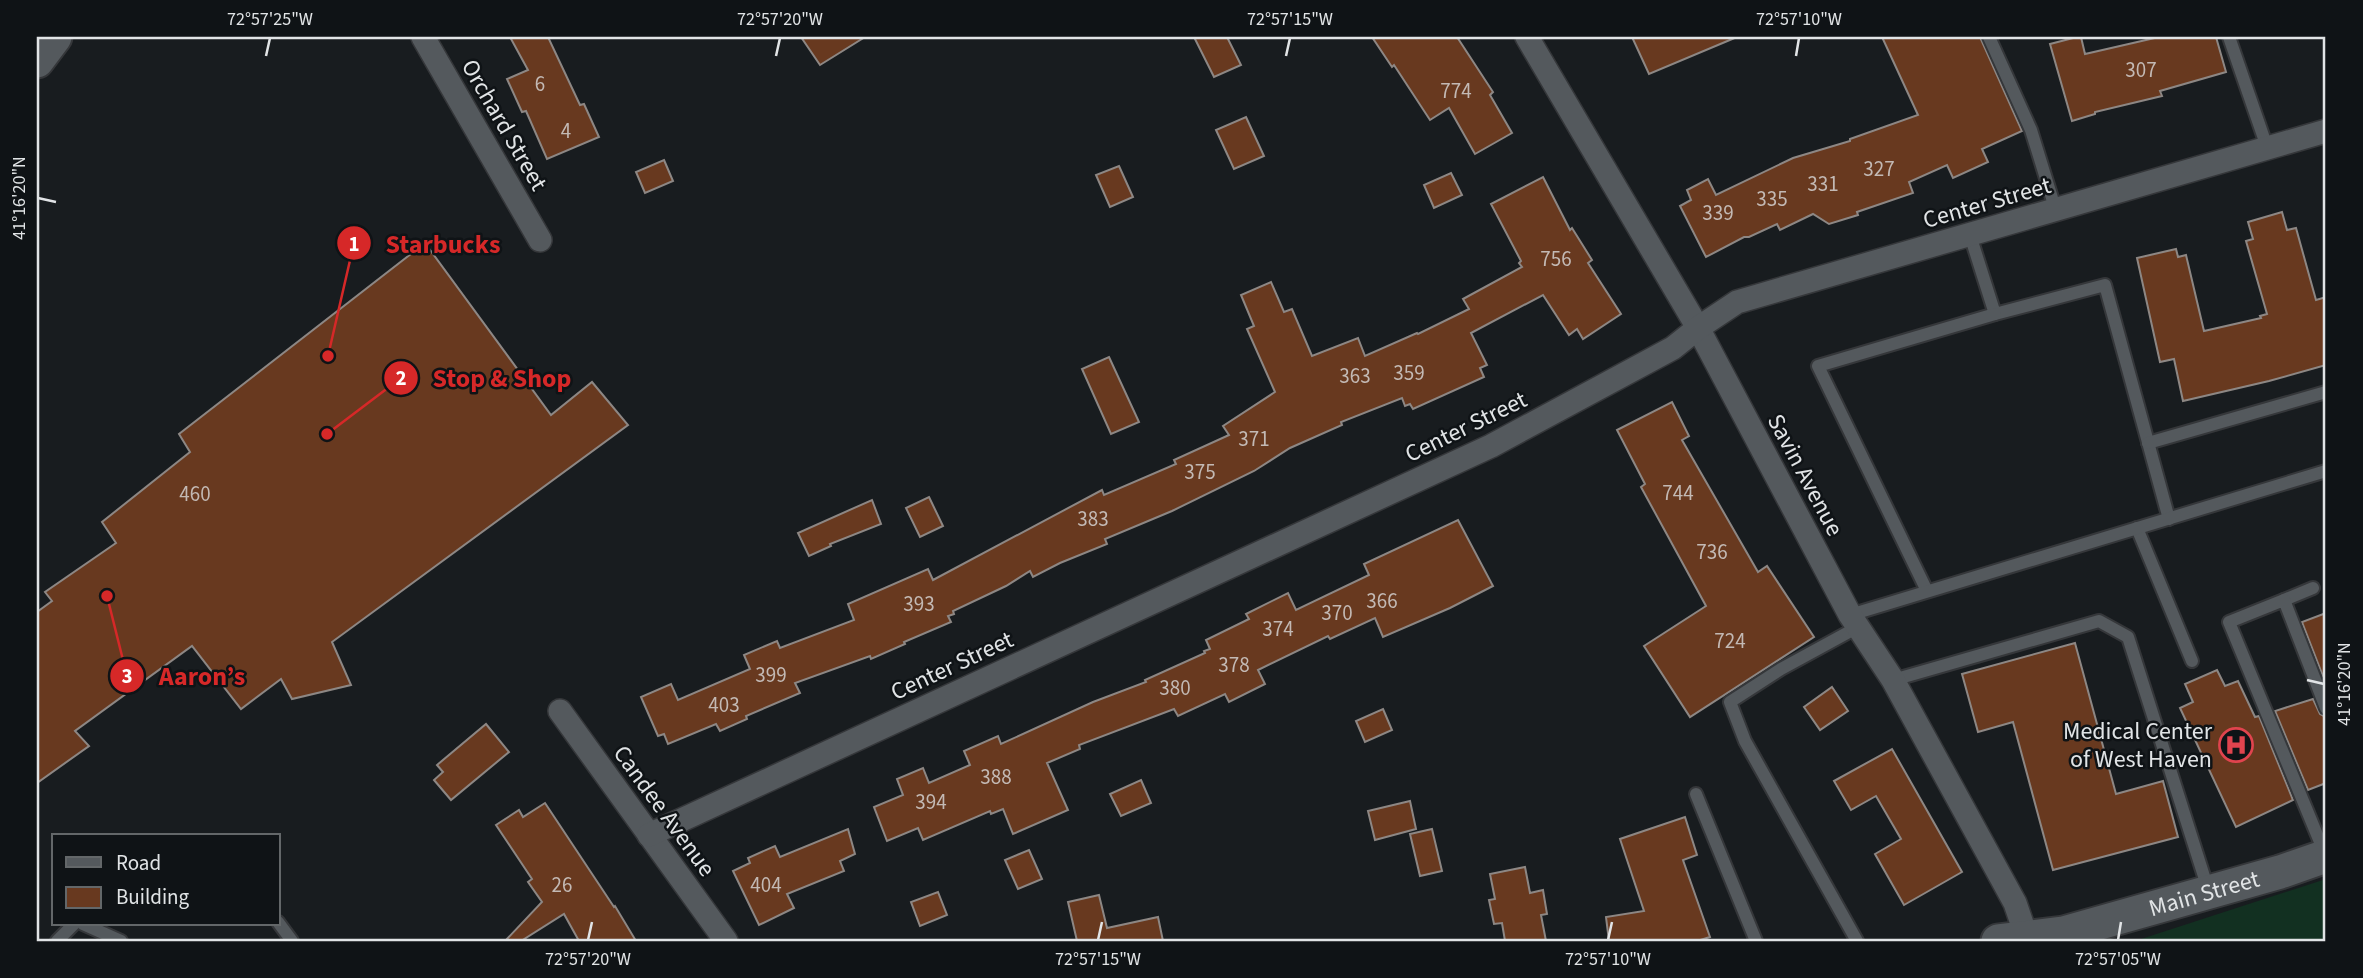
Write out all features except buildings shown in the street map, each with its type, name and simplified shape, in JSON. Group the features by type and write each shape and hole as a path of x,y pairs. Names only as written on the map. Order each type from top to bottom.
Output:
{"main road":[{"path":"37,61 55,37"},
{"name":"Main Street","path":"2017,940 2064,933 2326,856"}],"street":[{"name":"Orchard Street","path":"423,37 540,240"},
{"name":"Savin Avenue","path":"1530,38 1698,328 1854,621 1894,680 2015,903 2017,940"},
{"name":"Center Street","path":"649,835 1491,446 1672,348 1737,302 2268,149 2325,135"},
{"name":"Candee Avenue","path":"560,711 726,941"}],"lane":[{"path":"1989,37 2031,130 2056,211"},
{"path":"2228,37 2268,149"},
{"path":"1970,235 1996,314"},
{"path":"1927,592 1818,366 2105,285 2169,519"},
{"path":"2148,443 2326,392"},
{"path":"1857,941 1745,741 1730,702 1854,621 1927,592 2326,471"},
{"path":"2137,528 2192,661"},
{"path":"2314,588 2229,622 2326,856"},
{"path":"2284,600 2326,708"},
{"path":"1894,680 2099,621 2127,638 2209,892"},
{"path":"1696,794 1756,941"},
{"path":"280,925 292,941"},
{"path":"57,941 72,926"},
{"path":"88,926 121,941"}],"green space":[{"path":"2326,879 2326,941 2135,941"}],"place":[{"name":"Starbucks","path":"328,356"},
{"name":"Stop & Shop","path":"327,434"},
{"name":"Aaron’s","path":"107,596"},
{"name":"Medical Center of West Haven","path":"2236,745"}]}
